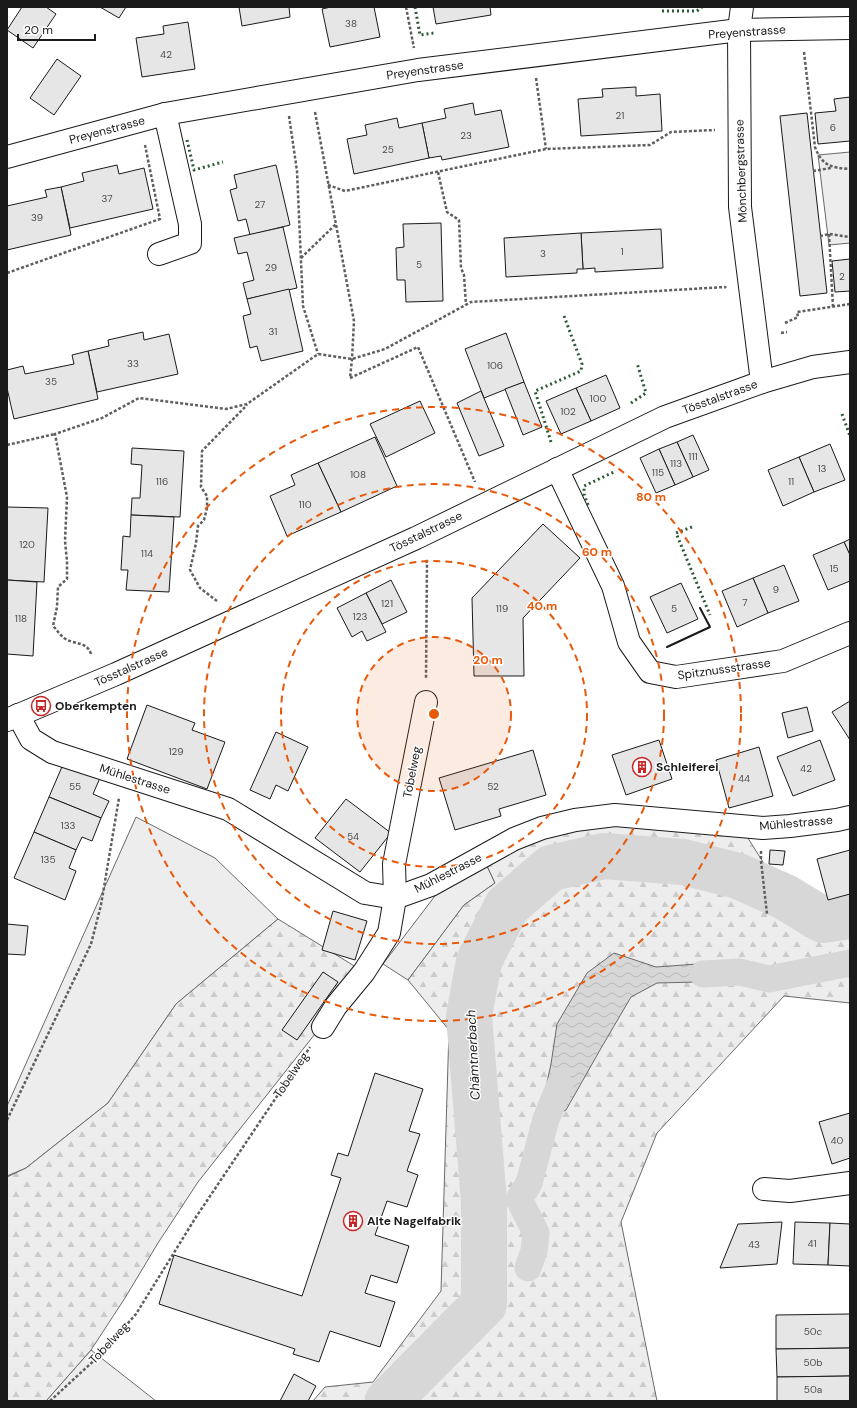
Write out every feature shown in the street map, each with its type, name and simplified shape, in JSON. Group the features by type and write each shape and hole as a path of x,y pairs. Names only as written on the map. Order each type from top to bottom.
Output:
{"street":[{"name":"Mönchbergstrasse","path":"742,7 739,30 740,208 762,382"},
{"name":"Preyenstrasse","path":"7,157 165,114 418,70 739,30 850,28"},
{"path":"159,254 190,243 190,224 165,114"},
{"name":"Tösstalstrasse","path":"13,718 116,674 416,538 665,416 762,382 813,367 850,362"},
{"name":"Spitznussstrasse","path":"557,469 613,586 629,642 650,672 676,677 783,661 850,633"},
{"name":"Tobelweg","path":"323,1027 336,1006 364,972 389,932 395,898 394,864 426,702"},
{"name":"Mühlestrasse","path":"13,718 31,739 52,752 228,809 365,893 395,898 430,885 514,839 542,828 575,820 615,815 763,828 790,826 850,817"},
{"path":"764,1189 790,1191 850,1183"}],"path":[{"path":"406,7 418,70"},
{"path":"804,48 815,147 817,153 831,168"},
{"path":"533,55 546,149"},
{"path":"310,88 354,321 350,378 418,347 484,504"},
{"path":"286,93 297,171 303,306 318,354"},
{"path":"7,273 160,219 140,121"},
{"path":"328,185 345,190 546,149 650,145 671,132 721,129"},
{"path":"813,171 831,168 850,170"},
{"path":"438,172 447,212 459,220 461,268 464,275 466,305"},
{"path":"301,258 336,224"},
{"path":"820,236 829,234 850,237"},
{"path":"829,234 833,306"},
{"path":"725,279 726,295"},
{"path":"221,604 200,588 190,570 198,526 204,520 207,508 207,496 201,487 202,451 247,404 318,354 352,359 384,348 471,302 725,287"},
{"path":"785,323 798,317 797,312 850,304"},
{"path":"7,445 55,434 102,418 138,398 226,409 247,404"},
{"path":"55,434 67,497 65,541 67,579 58,587 57,607 53,626 65,638 89,648 91,654"},
{"path":"416,538 427,563 426,702"},
{"path":"7,1120 91,944 101,905 120,792 104,781 109,770"},
{"path":"761,861 767,914"},
{"name":"Tobelweg","path":"50,1401 99,1356 136,1314 196,1217 323,1027"}],"shaded area":[{"path":"850,152 850,243 829,245 818,155"},
{"path":"136,817 215,858 278,919 176,1004 108,1103 26,1168 7,1176 7,1106"},
{"path":"486,864 495,883 464,905 408,980 383,964 438,892"},
{"path":"91,1350 156,1401 46,1401"}],"green space":[{"path":"575,820 741,827 785,897 823,920 850,916 850,1003 784,996 657,1133 621,1222 657,1401 313,1401 325,1387 373,1382 441,1291 449,1030 408,980 464,905 495,883 482,855"},
{"path":"278,919 364,972 198,1182 91,1350 46,1401 7,1401 7,1177 26,1168 108,1103 176,1004"}],"water":[{"path":"614,953 656,967 697,964 740,965 740,972 738,981 657,983 631,997 566,1110 546,1119 541,1110 551,1064 557,1024 587,973"}],"building":[{"path":"22,7 46,7 56,14 33,48 7,30"},
{"path":"100,7 126,7 119,18"},
{"path":"239,7 289,7 290,17 242,26"},
{"path":"331,7 374,7 380,37 330,47 322,9"},
{"path":"433,7 490,7 491,15 436,24"},
{"path":"188,22 195,69 142,77 136,38 164,34 163,26"},
{"path":"57,59 81,76 54,115 30,98"},
{"path":"636,87 636,96 660,94 662,131 581,136 578,99 603,97 602,89"},
{"path":"850,97 850,141 818,144 815,113 836,111 834,99"},
{"path":"473,103 475,115 501,110 509,147 442,160 441,156 429,158 422,123 446,118 444,109"},
{"path":"807,113 827,293 800,296 780,116"},
{"path":"397,118 399,128 422,123 429,158 354,174 347,139 367,135 365,125"},
{"path":"117,165 119,174 144,168 153,209 70,228 61,187 84,181 82,173"},
{"path":"276,165 290,225 250,235 246,219 238,221 230,190 237,188 234,175"},
{"path":"61,187 71,235 7,250 7,206 47,197 45,190"},
{"path":"441,223 443,301 406,302 405,280 397,280 396,248 404,247 403,224"},
{"path":"283,227 297,288 247,299 243,283 254,280 247,252 238,254 234,238"},
{"path":"661,229 663,268 595,272 595,268 583,269 581,233"},
{"path":"581,233 583,269 577,269 577,273 506,277 504,238"},
{"path":"850,259 850,291 835,292 832,261"},
{"path":"289,289 303,351 261,361 257,346 250,348 243,316 251,314 247,299"},
{"path":"143,332 144,340 169,334 178,374 97,392 88,351 109,346 108,340"},
{"path":"506,333 524,382 484,398 465,349"},
{"path":"88,351 98,399 14,419 7,388 7,370 23,366 25,374 74,364 72,355"},
{"path":"606,375 620,408 591,421 576,388"},
{"path":"524,382 542,427 523,435 505,389"},
{"path":"576,388 591,421 561,434 546,401"},
{"path":"481,391 504,446 479,456 457,403"},
{"path":"420,401 435,433 386,457 370,424"},
{"path":"693,435 709,470 693,477 677,442"},
{"path":"375,437 397,486 341,512 318,463"},
{"path":"677,442 693,477 675,485 659,449"},
{"path":"830,444 845,480 814,492 799,457"},
{"path":"132,448 184,451 180,517 131,515 132,498 140,498 142,465 131,464"},
{"path":"659,449 675,485 656,493 640,458"},
{"path":"799,457 814,492 783,506 768,470"},
{"path":"318,463 341,512 287,536 270,496 295,485 291,475"},
{"path":"7,507 48,508 44,582 7,580"},
{"path":"131,515 174,517 169,592 126,590 128,570 121,570 123,536 130,537"},
{"path":"543,524 580,558 523,618 524,676 474,676 472,598"},
{"path":"850,539 850,555 844,542"},
{"path":"844,542 850,555 850,581 828,590 813,555"},
{"path":"784,565 799,601 768,613 753,578"},
{"path":"753,578 768,613 737,627 722,591"},
{"path":"7,580 37,582 33,656 7,654"},
{"path":"391,580 407,612 382,624 366,593"},
{"path":"681,583 698,619 667,633 650,597"},
{"path":"366,593 386,632 367,641 362,631 352,637 337,608"},
{"path":"850,701 850,740 832,712"},
{"path":"147,705 195,723 192,730 225,742 207,789 127,759"},
{"path":"807,707 813,731 788,738 782,713"},
{"path":"276,732 308,747 288,791 276,785 270,799 250,790"},
{"name":"Schleiferei","path":"659,740 672,779 626,795 612,755"},
{"path":"820,740 835,780 793,796 777,757"},
{"path":"759,747 773,796 729,808 716,760"},
{"path":"533,750 546,795 499,809 501,816 455,830 439,778"},
{"path":"64,762 100,778 93,794 109,801 101,818 49,797"},
{"path":"49,797 101,818 92,841 82,837 76,850 34,832"},
{"path":"346,799 391,833 360,872 315,838"},
{"path":"34,832 76,850 69,868 76,871 65,900 14,878"},
{"path":"770,850 785,851 783,865 769,864"},
{"path":"850,850 850,894 828,900 817,859"},
{"path":"333,911 367,921 355,960 322,950"},
{"path":"7,924 28,926 25,955 7,954"},
{"path":"323,972 338,982 297,1040 282,1030"},
{"name":"Alte Nagelfabrik","path":"375,1073 423,1089 409,1131 420,1134 407,1171 418,1175 407,1207 387,1201 375,1235 409,1246 397,1283 371,1275 365,1293 395,1302 380,1347 330,1331 319,1362 293,1354 295,1349 159,1304 174,1255 302,1296 341,1178 331,1175 338,1153 348,1156"},
{"path":"850,1113 850,1158 832,1164 819,1122"},
{"path":"782,1222 777,1264 720,1268 738,1224"},
{"path":"795,1222 830,1223 828,1265 793,1264"},
{"path":"830,1223 850,1224 850,1266 828,1265"},
{"path":"850,1314 850,1348 776,1349 776,1315"},
{"path":"850,1348 850,1376 777,1377 776,1349"},
{"path":"294,1374 316,1386 308,1401 280,1401"},
{"path":"850,1376 850,1401 777,1401 777,1377"}],"waterway":[{"name":"Chämtnerbach","path":"388,1401 484,1304 484,1202 469,1016 479,961 507,906 551,868 604,856 683,862 738,876 785,897 823,920 850,916"},
{"path":"703,974 740,972 769,979 850,963"},
{"path":"528,1268 534,1251 536,1233 519,1199 529,1183 546,1119 560,1085"}],"hedge":[{"path":"415,7 420,35 434,33"},
{"path":"662,11 697,11 702,7"},
{"path":"187,140 194,170 223,162"},
{"path":"551,442 535,391 581,371 582,364 564,316"},
{"path":"631,403 646,393 637,363"},
{"path":"842,414 850,436"},
{"path":"588,505 584,494 584,486 616,471"},
{"path":"692,527 676,533 710,615"}],"wall":[{"path":"667,647 710,627 700,608"}],"place":[{"name":"Oberkempten","path":"41,706"},
{"name":"Schleiferei","path":"642,767"},
{"name":"Alte Nagelfabrik","path":"353,1221"}]}
